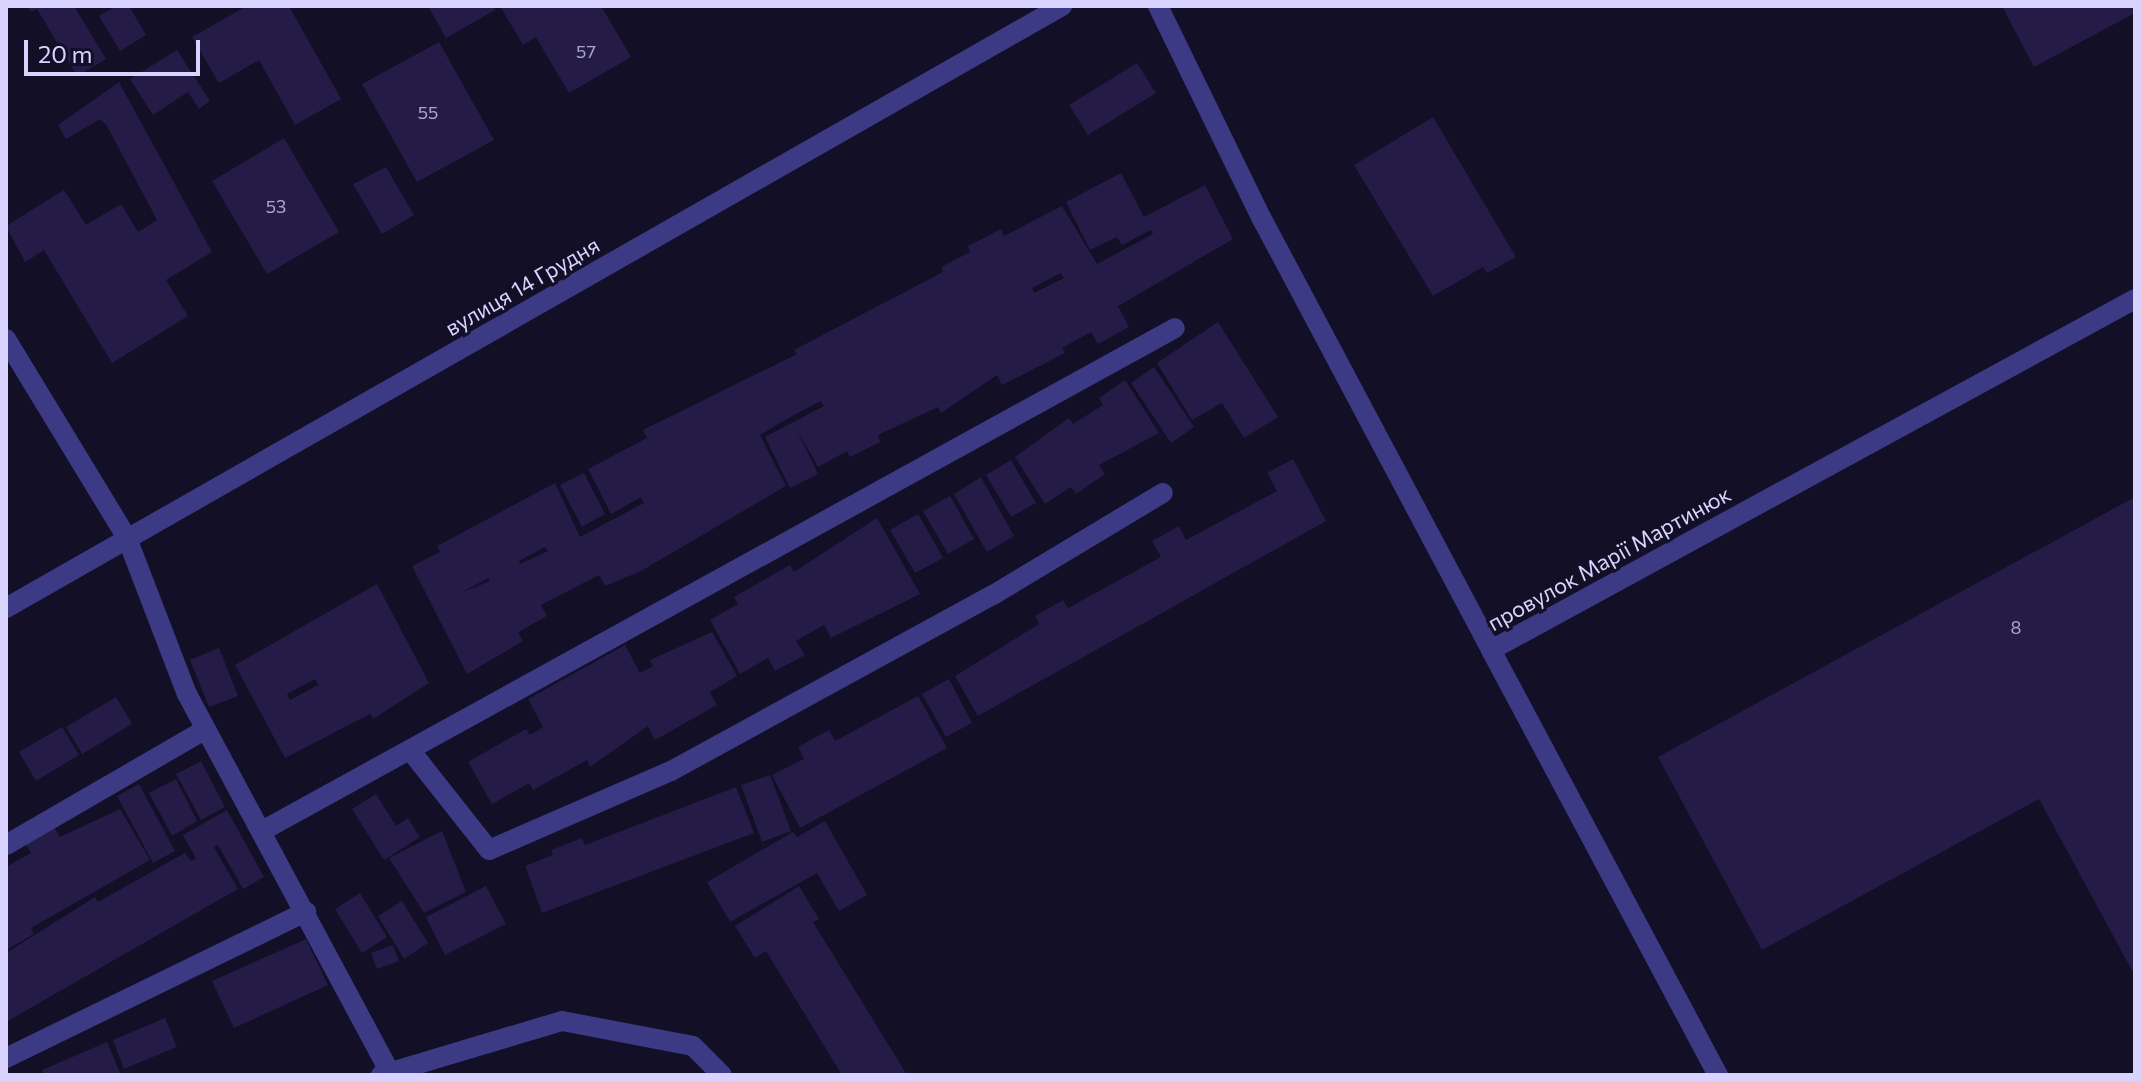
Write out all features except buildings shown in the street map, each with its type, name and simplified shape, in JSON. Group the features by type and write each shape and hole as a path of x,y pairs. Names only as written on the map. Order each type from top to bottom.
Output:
{"street":[{"name":"вулиця 14 Грудня","path":"6,608 1062,6"},
{"name":"провулок Марії Мартинюк","path":"1158,6 1262,219 1491,650 2135,299"},
{"path":"262,831 1175,328"},
{"path":"6,339 127,538 187,694 306,912 386,1073 562,1021 693,1046 722,1075"},
{"path":"410,750 489,850 684,764 993,595 1163,493"},
{"path":"1491,650 1718,1075"},
{"path":"6,845 206,729"},
{"path":"6,1058 306,912"}]}
